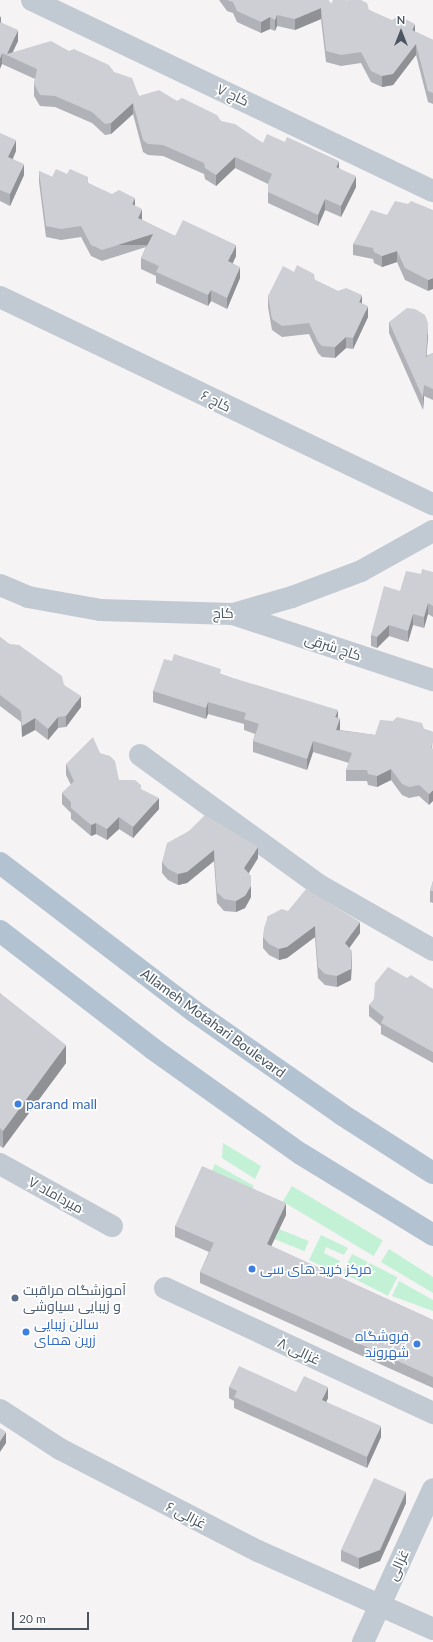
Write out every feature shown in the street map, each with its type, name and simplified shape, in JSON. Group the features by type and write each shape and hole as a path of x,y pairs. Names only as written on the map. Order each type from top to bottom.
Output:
{"main road":[{"name":"Allameh Motahari Boulevard","path":"0,863 195,1012 341,1114 433,1173"},
{"path":"0,931 153,1049 301,1154 433,1236"}],"street":[{"name":"کاج ۷","path":"32,0 433,191"},
{"name":"کاج ۶","path":"0,297 433,504"},
{"name":"کاج","path":"0,585 28,597 100,610 233,614 292,597 361,571 433,531"},
{"name":"کاج شرقی","path":"233,614 433,680"},
{"path":"140,755 319,885 433,950"},
{"name":"میرداماد ۷","path":"0,1164 112,1226"},
{"name":"غزالی ۸","path":"165,1288 433,1413"},
{"name":"غزالی ۶","path":"0,1410 60,1449 163,1503 258,1551 433,1629"},
{"name":"غزالی","path":"364,1642 433,1489"}],"green space":[{"path":"223,1143 261,1166 255,1179 222,1158"},
{"path":"215,1164 254,1186 249,1197 208,1179"},
{"path":"292,1186 383,1241 374,1256 283,1201"},
{"path":"279,1229 309,1241 305,1251 275,1239"},
{"path":"321,1235 348,1248 344,1255 326,1247 324,1253 340,1261 334,1272 309,1260"},
{"path":"389,1249 433,1277 433,1293 381,1262"},
{"path":"352,1254 397,1277 388,1296 342,1273"},
{"path":"399,1281 433,1300 433,1311 392,1296"}],"building":[{"path":"227,0 328,0 331,4 333,0 361,0 367,3 369,10 392,20 399,16 415,24 412,30 433,40 433,93 428,91 416,44 393,74 382,76 371,71 361,52 341,55 326,51 321,8 295,19 277,15 275,20 270,17 261,22 237,11 233,2"},
{"path":"0,22 18,30 7,54 51,41 69,51 74,49 109,65 114,72 132,78 139,96 159,90 177,101 182,98 217,115 221,121 235,124 263,143 267,134 285,142 287,137 339,161 336,167 356,176 341,206 325,199 318,215 268,192 268,183 272,174 235,157 216,175 205,168 204,163 163,145 148,144 143,140 133,103 111,123 105,124 92,112 55,96 40,95 34,84 37,69 2,53 0,58"},
{"path":"0,133 16,140 8,157 24,164 10,194 0,190"},
{"path":"56,169 67,174 70,169 88,177 88,183 112,194 119,190 135,198 132,204 142,209 138,218 175,236 183,220 236,245 228,261 240,267 227,298 211,290 208,295 156,272 159,266 141,258 153,234 102,250 91,245 81,226 61,229 46,226 39,171 52,177"},
{"path":"395,201 408,204 411,201 433,210 433,278 428,280 405,268 397,251 382,256 374,252 373,248 353,244 371,210 387,215"},
{"path":"297,265 314,274 315,280 338,291 346,288 362,295 359,302 368,306 353,338 346,337 335,347 322,346 318,342 309,323 282,326 272,319 268,296 283,266 294,272"},
{"path":"407,308 415,309 425,315 428,323 426,357 433,353 433,389 424,385 423,398 389,322"},
{"path":"422,569 433,572 433,606 428,603 424,617 413,614 408,631 389,625 377,637 371,635 384,586 400,591 406,571 421,574"},
{"path":"0,637 9,644 19,645 62,676 64,685 81,696 66,716 58,717 48,729 35,718 22,726 21,711 0,695"},
{"path":"174,654 221,669 220,674 338,710 335,717 340,718 336,730 375,735 380,720 393,721 397,717 422,723 424,729 433,732 433,742 431,747 433,749 433,790 429,794 419,785 409,787 402,784 391,769 377,776 368,774 367,770 346,770 352,753 313,741 307,759 253,741 259,724 244,719 246,713 208,702 206,708 153,691 164,659 172,661"},
{"path":"93,737 100,753 110,756 115,761 119,780 135,780 141,785 141,789 159,798 133,827 119,817 107,829 96,823 91,825 71,808 71,802 62,793 74,781 66,764"},
{"path":"205,815 258,847 244,868 251,876 251,886 245,896 236,901 224,899 217,892 214,850 187,872 178,874 168,869 162,862 167,843 189,831"},
{"path":"433,881 433,891 430,891"},
{"path":"306,889 360,922 345,943 352,951 351,969 337,976 325,974 318,967 315,926 287,947 279,949 269,944 263,937 268,916 282,909 288,911"},
{"path":"388,967 407,978 411,975 433,989 433,1052 381,1023 384,1017 369,1005 374,999 375,983"},
{"name":"parand mall","path":"0,993 66,1045 3,1131 0,1128"},
{"name":"مرکز خرید های سی","path":"202,1166 286,1203 267,1244 433,1320 433,1377 200,1272 214,1243 175,1226"},
{"path":"239,1366 296,1392 304,1376 328,1387 322,1400 381,1426 367,1457 234,1397 237,1391 229,1387"},
{"path":"0,1428 6,1432 0,1441"},
{"path":"374,1478 406,1492 380,1550 359,1558 341,1550"}],"place":[{"name":"parand mall","path":"18,1104"},
{"name":"مرکز خرید های سی","path":"252,1269"},
{"name":"آموزشگاه مراقبت و زیبایی سیاوشی","path":"15,1298"},
{"name":"سالن زیبایی زرین همای","path":"26,1332"},
{"name":"فروشگاه شهروند","path":"417,1344"}]}
